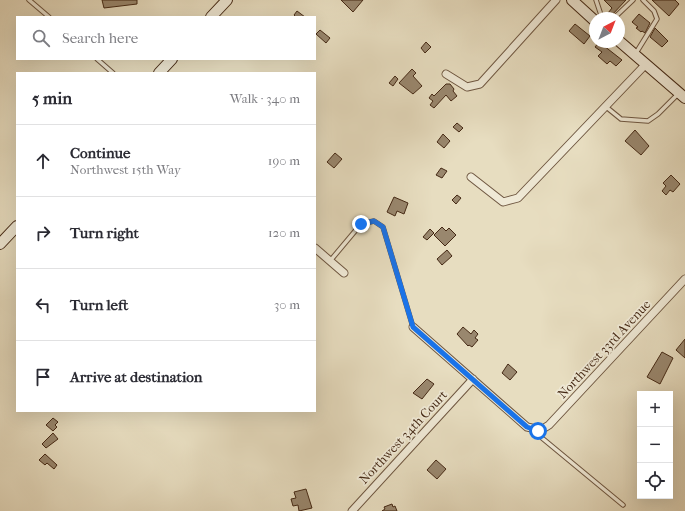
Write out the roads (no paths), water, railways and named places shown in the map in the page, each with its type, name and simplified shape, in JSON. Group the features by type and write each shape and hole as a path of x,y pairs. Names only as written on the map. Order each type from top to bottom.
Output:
{"street":[{"path":"212,16 227,0"},
{"path":"446,74 467,87 480,84 556,0"},
{"path":"572,0 589,16"},
{"path":"625,46 682,95"},
{"path":"160,72 171,60"},
{"path":"472,177 503,202 518,198 646,64"},
{"path":"0,244 16,227"},
{"path":"316,249 344,273"},
{"name":"Northwest 33rd Avenue","path":"537,431 544,429 549,425 685,279"},
{"path":"413,327 527,427 537,431"},
{"name":"Northwest 34th Court","path":"352,511 472,379"}],"lane":[{"path":"29,0 48,16"},
{"path":"596,0 600,12"},
{"path":"620,12 633,0"},
{"path":"635,54 657,19 654,11 643,0"},
{"path":"98,60 112,72"},
{"path":"606,106 621,119 648,121 682,95"},
{"path":"330,261 361,224 374,221 383,227 413,327"},
{"path":"537,431 542,438 623,505"}]}
